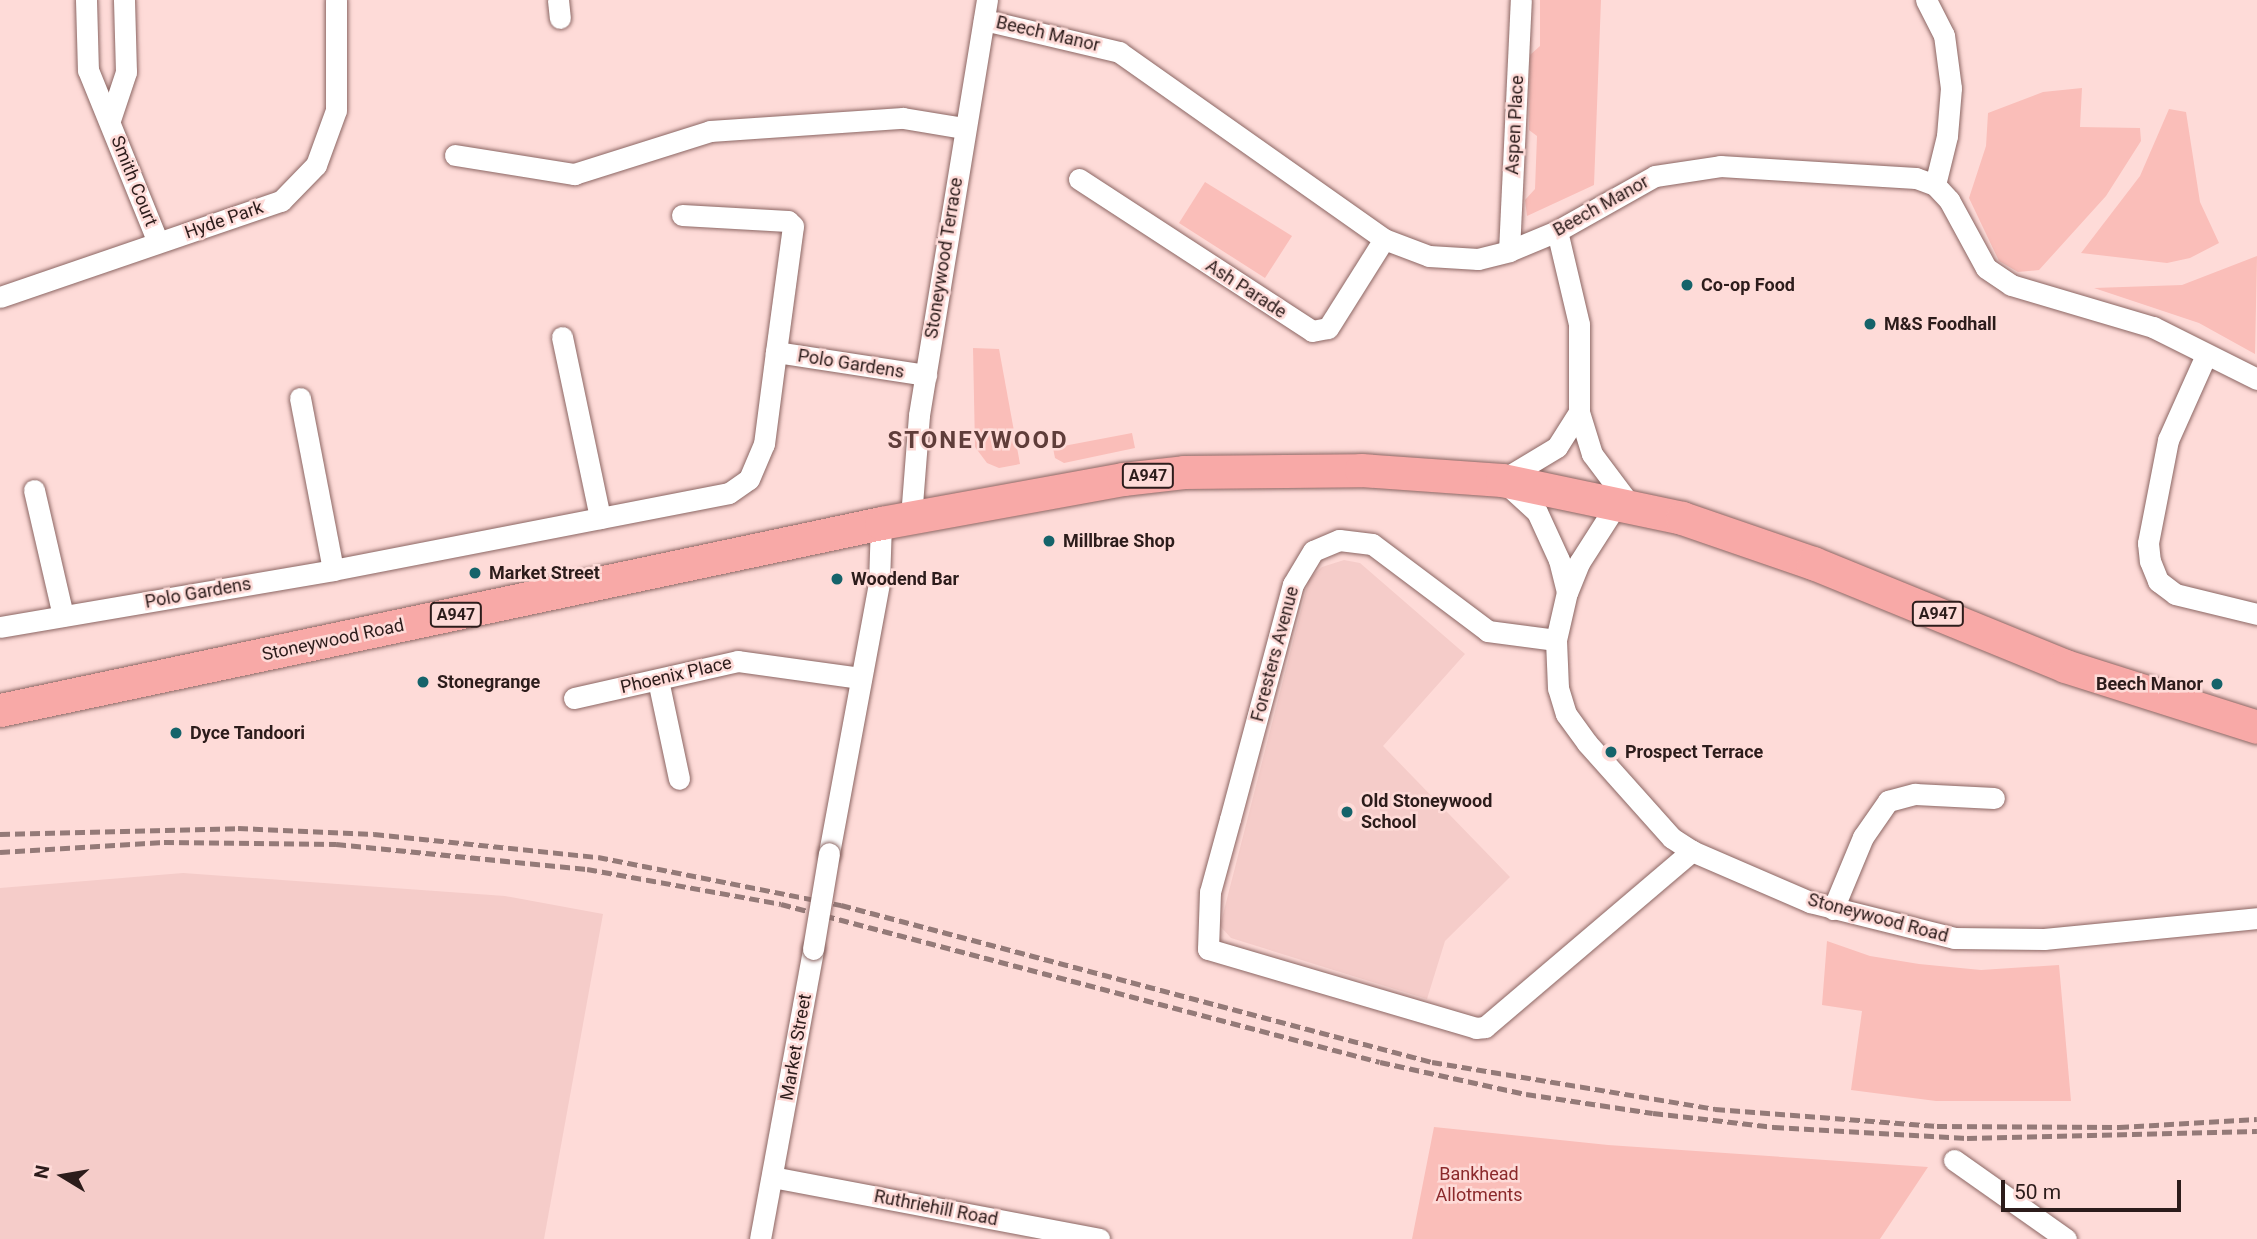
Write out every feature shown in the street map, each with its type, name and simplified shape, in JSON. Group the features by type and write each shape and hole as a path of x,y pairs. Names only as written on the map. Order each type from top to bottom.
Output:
{"main road":[{"name":"A947","path":"896,520 1185,472 1361,470 1502,480 1625,504 1771,547 2065,666 2257,727"},
{"name":"Stoneywood Road","path":"0,710 896,520"}],"street":[{"name":"Smith Court","path":"86,0 88,70 158,242"},
{"name":"Smith Court","path":"110,120 126,72 124,0"},
{"name":"Hyde Park","path":"0,297 281,201 316,165 336,110 336,0"},
{"name":"Aspen Place","path":"1509,251 1521,0"},
{"path":"1926,0 1944,35 1951,88 1947,136 1935,185 1969,231 1986,268 2011,285 2153,327 2257,379"},
{"name":"Beech Manor","path":"986,10 1119,52 1384,239 1429,256 1478,259 1509,251 1557,231 1655,176 1720,166 1916,178 1935,185"},
{"name":"Stoneywood Terrace","path":"896,520 926,376 964,128 986,10"},
{"path":"455,156 574,174 710,131 903,118 964,128"},
{"name":"Ash Parade","path":"1079,179 1312,331 1328,328 1384,239"},
{"name":"Polo Gardens","path":"0,627 332,570 729,493 749,479 764,444 793,226 788,221 682,215"},
{"path":"1557,231 1579,324 1579,412 1592,454 1625,504"},
{"path":"562,337 600,518"},
{"name":"Polo Gardens","path":"776,352 926,376"},
{"path":"2206,355 2168,440 2148,543 2150,561 2158,581 2175,594 2257,614"},
{"path":"300,398 332,570"},
{"path":"1502,480 1557,447 1579,412"},
{"name":"Stoneywood Road","path":"1502,480 1537,512 1559,560 1567,592"},
{"path":"34,489 63,617"},
{"name":"Stoneywood Road","path":"1625,504 1579,563 1567,592 1556,640 1555,667 1566,714 1672,838 1692,852 1833,909 1930,935 2008,941 2257,918"},
{"name":"Market Street","path":"760,1239 861,678 879,583 896,520"},
{"name":"Foresters Avenue","path":"1556,640 1488,631 1372,544 1339,540 1313,551 1293,584 1210,892 1208,949 1476,1028 1485,1027 1692,852"},
{"name":"Phoenix Place","path":"574,698 738,661 861,678"},
{"path":"658,680 678,779"},
{"path":"1833,909 1863,837 1888,802 1915,794 1994,798"},
{"path":"1954,1160 2066,1239"},
{"name":"Ruthriehill Road","path":"772,1177 1012,1231 1100,1239"}],"shaded area":[{"name":"Old Stoneywood School","path":"1344,560 1360,563 1465,654 1383,746 1510,877 1445,941 1427,999 1231,938 1220,926 1309,579 1322,567"},
{"path":"183,873 505,896 603,914 544,1239 0,1239 0,888"}],"green space":[{"path":"1540,0 1601,0 1594,185 1527,216 1525,200 1535,189 1537,136 1529,130 1530,55 1540,46"},
{"path":"2082,88 2080,127 2140,128 2141,141 2106,196 2039,270 2018,272 1999,261 1969,198 1986,146 1988,113 2043,92"},
{"path":"2169,109 2186,112 2200,202 2219,243 2190,258 2167,263 2081,253 2140,176"},
{"path":"1205,182 1292,236 1265,278 1179,223"},
{"path":"2257,256 2255,354 2199,323 2094,288 2182,285"},
{"path":"973,348 999,349 1020,464 999,468 987,463 975,447"},
{"path":"1132,433 1135,448 1064,463 1055,458 1053,448"},
{"path":"1827,941 1870,956 1919,964 1981,970 2059,965 2071,1101 1936,1101 1851,1090 1862,1011 1822,1005"},
{"name":"Bankhead Allotments","path":"1434,1127 1608,1145 1928,1167 1880,1239 1412,1239"}],"railway":[{"path":"0,834 238,828 374,834 598,857 841,905 1432,1062 1715,1109 1937,1126 2119,1127 2257,1119"},
{"path":"0,852 164,842 336,844 587,869 781,904 1380,1062 1526,1094 1653,1113 1774,1127 1967,1138 2257,1131"}],"place":[{"name":"Co-op Food","path":"1687,285"},
{"name":"M&S Foodhall","path":"1870,324"},
{"name":"Millbrae Shop","path":"1049,541"},
{"name":"Market Street","path":"475,573"},
{"name":"Woodend Bar","path":"837,579"},
{"name":"Stonegrange","path":"423,682"},
{"name":"Beech Manor","path":"2217,684"},
{"name":"Dyce Tandoori","path":"176,733"},
{"name":"Prospect Terrace","path":"1611,752"},
{"name":"Old Stoneywood School","path":"1347,812"}],"district":[{"name":"STONEYWOOD","path":"978,441"}]}
